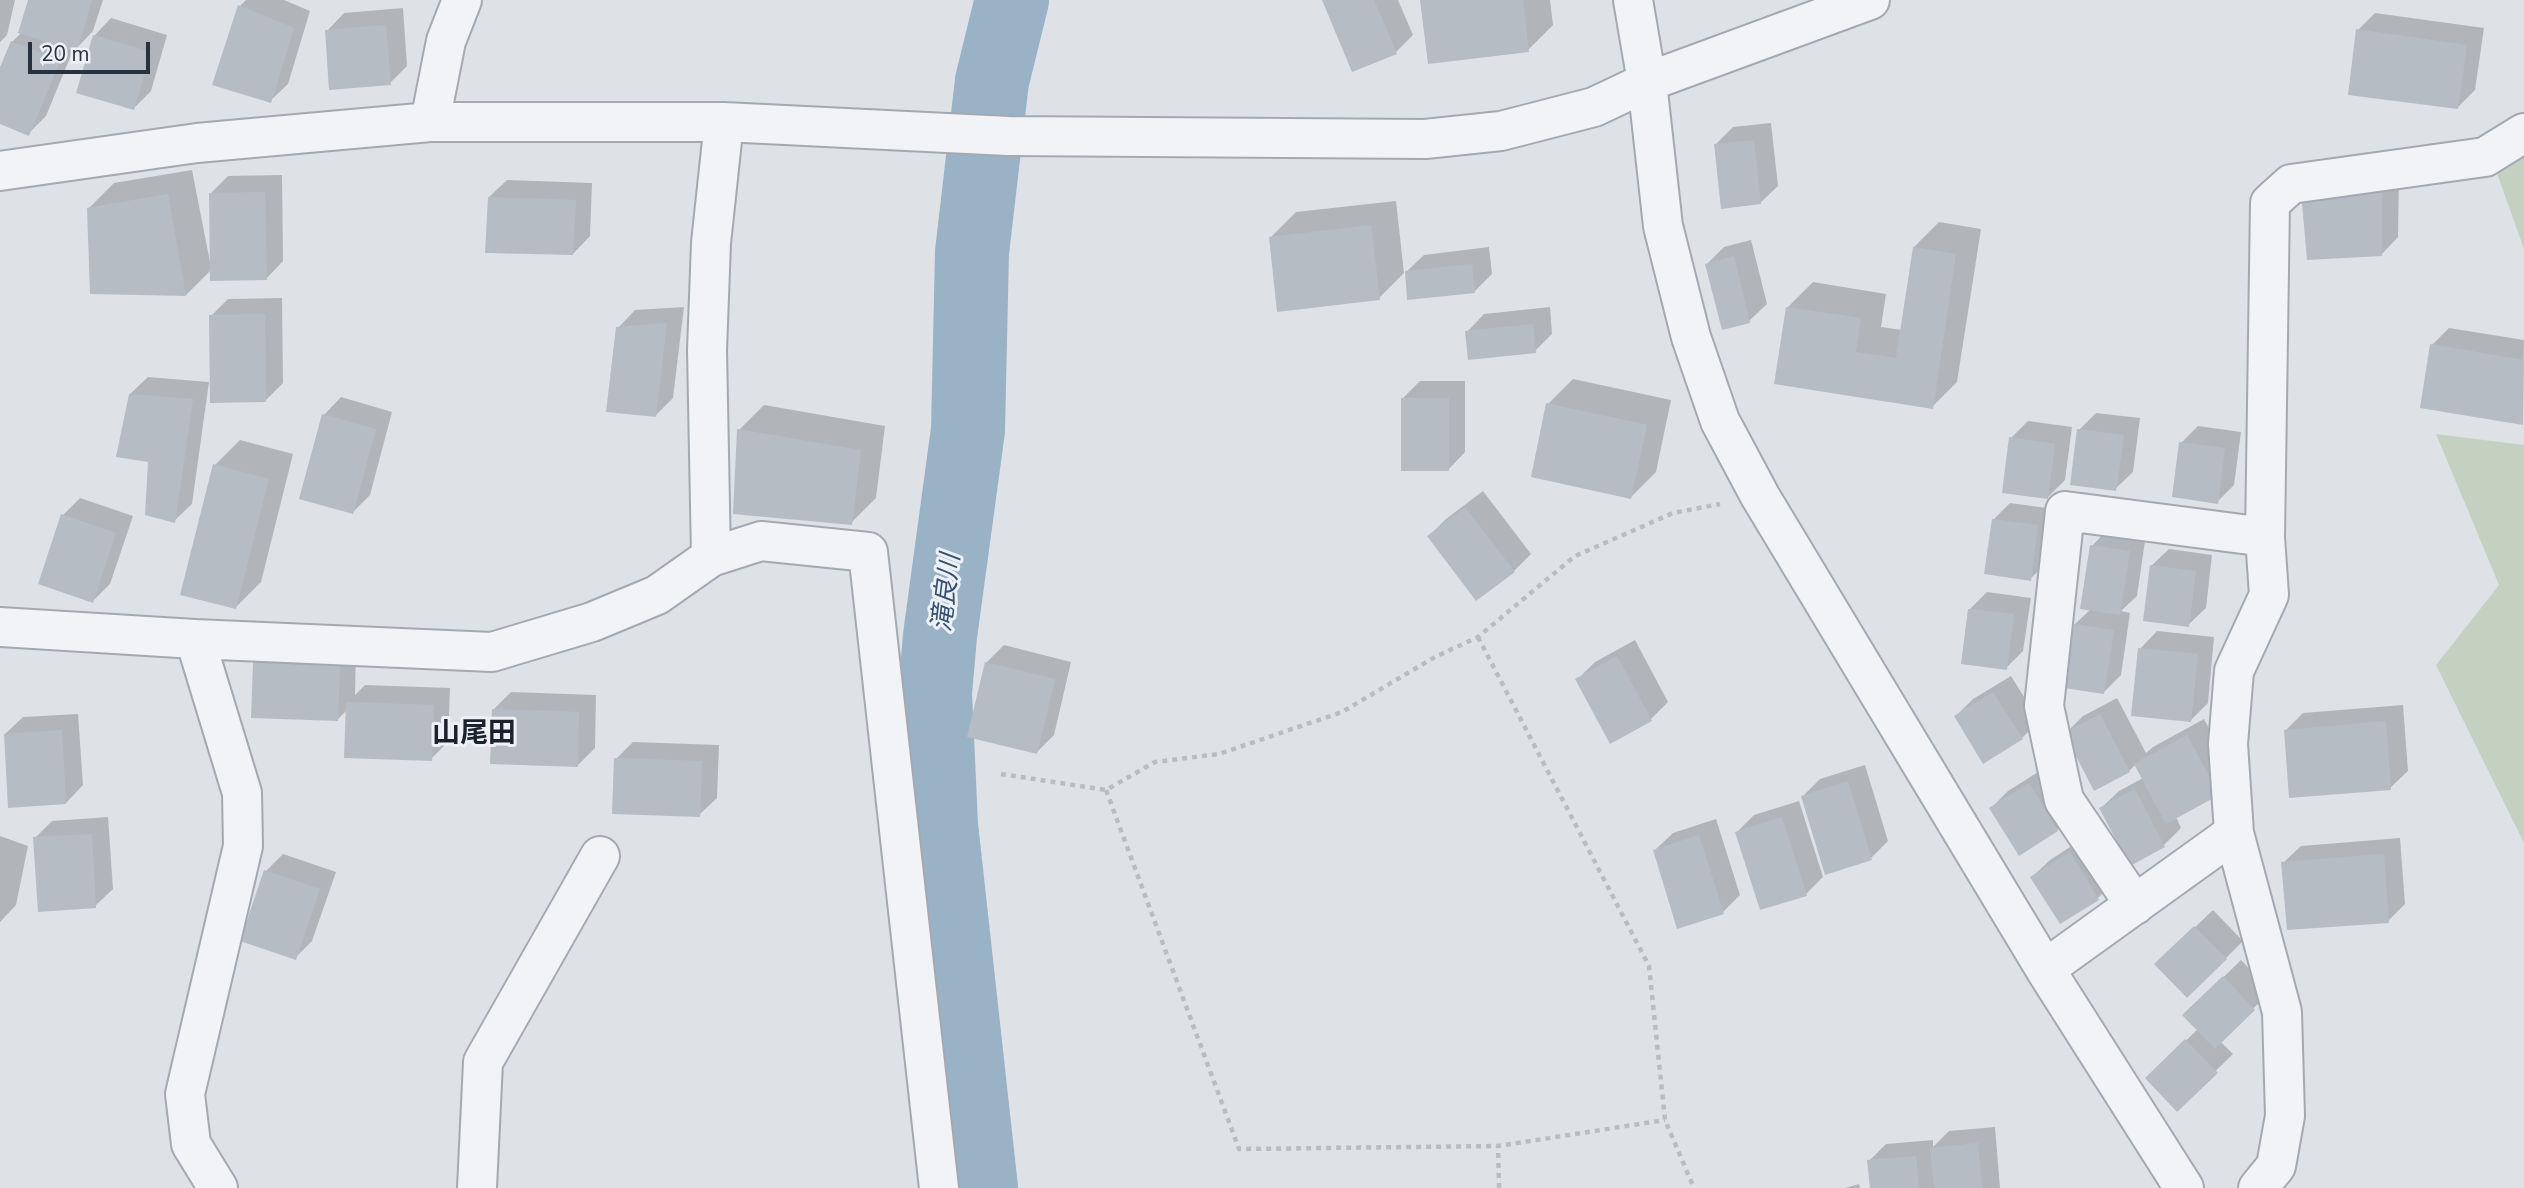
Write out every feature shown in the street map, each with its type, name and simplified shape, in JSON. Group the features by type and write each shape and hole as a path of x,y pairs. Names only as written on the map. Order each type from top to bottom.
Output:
{"street":[{"path":"430,122 446,41 462,0"},
{"path":"1633,0 1647,82 1663,226 1691,337 1720,421 1760,496 2045,969 2184,1188"},
{"path":"0,170 197,143 430,122 724,122 1008,136 1425,139 1501,131 1594,107 1647,82 1870,0"},
{"path":"711,557 708,350 711,243 724,122"},
{"path":"2258,1188 2276,1166 2285,1116 2282,1012 2234,833 2228,744 2234,671 2269,595 2265,537 2270,203 2291,184 2484,156 2524,132"},
{"path":"2135,905 2064,800 2044,706 2065,511 2265,537"},
{"path":"0,627 492,652 592,622 657,595 711,557 761,541 868,552 939,1188"},
{"path":"195,639 242,793 243,846 185,1094 191,1144 218,1188"},
{"path":"2045,969 2234,833"},
{"path":"477,1188 483,1062 600,856"}],"path":[{"path":"1001,774 1107,790 1155,762 1219,754 1342,712 1435,657 1478,637 1575,556 1673,513 1760,496"},
{"path":"1478,637 1649,966 1665,1120 1694,1188"},
{"path":"1107,790 1239,1149 1498,1146 1665,1120"},
{"path":"1498,1146 1500,1188"}],"green space":[{"path":"2524,148 2524,249 2494,165"},
{"path":"2436,434 2524,445 2524,843 2436,665 2499,585"}],"building":[{"path":"28,0 92,0 77,51 18,33"},
{"path":"1322,0 1374,0 1397,54 1352,72"},
{"path":"1420,0 1523,0 1529,52 1428,64"},
{"path":"238,5 294,28 271,103 212,85"},
{"path":"386,25 391,85 329,90 325,30"},
{"path":"2356,29 2467,45 2458,109 2348,95"},
{"path":"93,35 151,52 134,110 76,93"},
{"path":"11,41 60,61 29,136 0,124 0,67"},
{"path":"1754,140 1761,204 1721,209 1714,144"},
{"path":"2382,189 2382,256 2307,260 2301,192"},
{"path":"265,192 267,280 210,281 209,193"},
{"path":"168,194 186,296 90,294 87,208"},
{"path":"488,197 576,200 573,255 485,253"},
{"path":"1371,225 1380,300 1277,312 1269,237"},
{"path":"1913,247 1956,254 1933,409 1774,384 1786,307 1861,318 1856,352 1896,358"},
{"path":"1734,256 1750,323 1722,330 1705,264"},
{"path":"1472,264 1475,293 1407,300 1405,271"},
{"path":"265,314 266,402 210,403 209,315"},
{"path":"667,323 656,417 606,412 616,327"},
{"path":"1533,324 1536,353 1468,360 1465,331"},
{"path":"2430,344 2524,360 2523,425 2420,408"},
{"path":"129,394 193,399 175,523 145,515 148,462 116,457"},
{"path":"1401,398 1449,398 1449,471 1401,471"},
{"path":"1546,403 1647,425 1631,499 1531,477"},
{"path":"322,414 376,429 353,514 299,499"},
{"path":"737,429 861,450 852,525 733,514"},
{"path":"2077,429 2124,435 2116,491 2070,485"},
{"path":"2009,437 2055,444 2048,499 2002,493"},
{"path":"2179,442 2225,448 2218,504 2172,497"},
{"path":"213,464 269,479 236,609 180,595"},
{"path":"1465,507 1515,572 1476,601 1427,536"},
{"path":"61,514 116,533 93,603 38,584"},
{"path":"1992,519 2038,525 2031,581 1984,574"},
{"path":"2090,545 2130,551 2120,615 2080,609"},
{"path":"2150,565 2196,571 2189,627 2143,621"},
{"path":"1968,609 2014,614 2007,670 1961,664"},
{"path":"2074,624 2114,630 2104,694 2064,688"},
{"path":"2138,648 2198,654 2191,722 2131,716"},
{"path":"1617,656 1652,721 1610,744 1575,679"},
{"path":"253,662 340,665 338,721 251,718"},
{"path":"985,662 1055,679 1037,754 967,737"},
{"path":"1993,692 2023,739 1983,764 1954,716"},
{"path":"346,702 434,705 432,761 344,758"},
{"path":"492,709 579,712 578,767 490,764"},
{"path":"2100,714 2130,772 2094,791 2064,733"},
{"path":"2386,721 2391,790 2289,798 2284,730"},
{"path":"62,730 66,804 8,808 4,734"},
{"path":"2187,735 2219,795 2166,824 2134,764"},
{"path":"614,758 702,761 700,817 612,814"},
{"path":"1848,781 1872,860 1825,875 1801,796"},
{"path":"2029,783 2058,831 2019,856 1989,808"},
{"path":"2135,789 2165,847 2130,866 2099,808"},
{"path":"1782,817 1807,896 1760,910 1735,832"},
{"path":"92,834 96,908 38,912 33,837"},
{"path":"1699,835 1724,914 1677,929 1653,850"},
{"path":"2070,852 2099,900 2060,924 2030,877"},
{"path":"2384,854 2389,923 2287,930 2281,862"},
{"path":"264,870 320,889 296,960 240,941"},
{"path":"2194,926 2227,959 2187,998 2154,964"},
{"path":"2223,976 2255,1010 2215,1049 2182,1015"},
{"path":"2185,1039 2218,1073 2177,1112 2145,1078"},
{"path":"1978,1143 1982,1188 1934,1188 1930,1148"},
{"path":"1916,1156 1919,1188 1870,1188 1867,1160"}],"waterway":[{"name":"滝良川","path":"981,1188 941,825 935,693 940,636 968,430 972,252 992,81 1012,0"}],"district":[{"name":"山尾田","path":"474,735"}]}
